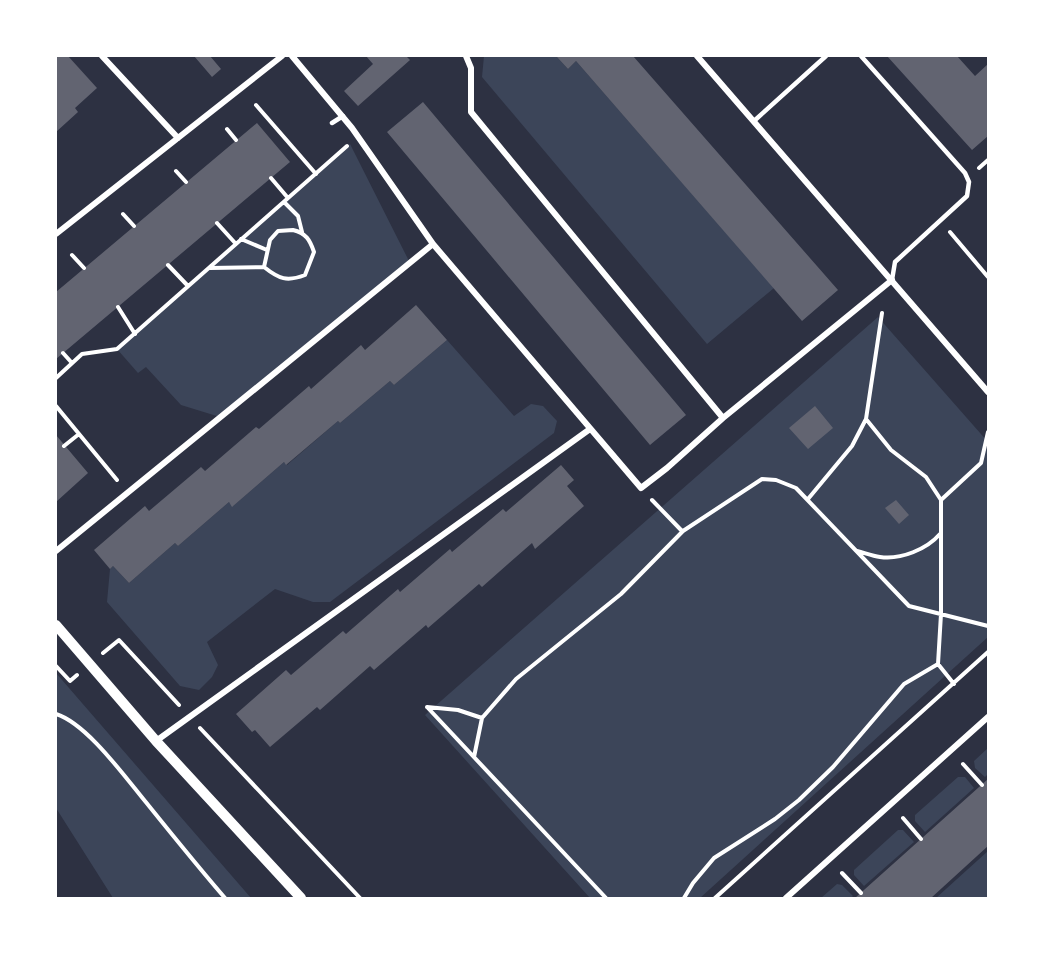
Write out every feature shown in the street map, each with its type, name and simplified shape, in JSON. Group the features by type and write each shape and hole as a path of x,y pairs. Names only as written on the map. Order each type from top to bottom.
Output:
{"street":[{"path":"102,56 178,138"},
{"path":"56,234 282,56"},
{"path":"292,56 343,116 434,244 641,488 892,280"},
{"path":"466,56 471,68 471,112 723,418"},
{"path":"697,56 988,392"},
{"path":"56,551 434,244"},
{"path":"156,741 590,429"},
{"path":"56,625 156,741 301,898"},
{"path":"786,898 988,717"}],"lane":[{"path":"754,121 826,56"},
{"path":"861,56 965,173 969,182 967,196 895,262 892,280"},
{"path":"332,123 343,116"}],"path":[{"path":"256,105 316,174"},
{"path":"227,129 236,140"},
{"path":"56,378 82,354 117,349 358,137"},
{"path":"176,171 186,182"},
{"path":"271,178 288,198"},
{"path":"210,267 264,267 276,276 292,280 305,274 314,252 310,240 302,232 298,216 284,202"},
{"path":"123,214 134,226"},
{"path":"940,221 988,277"},
{"path":"217,223 236,244"},
{"path":"264,267 270,240 278,231 302,232"},
{"path":"241,239 267,250"},
{"path":"72,255 84,268"},
{"path":"168,265 188,286"},
{"path":"118,307 135,334"},
{"path":"808,499 852,446 866,418 882,314"},
{"path":"63,353 72,363"},
{"path":"56,406 127,492"},
{"path":"866,418 891,450 926,477 941,500 941,614 938,664 954,684"},
{"path":"941,500 981,463 988,432"},
{"path":"64,446 79,434"},
{"path":"474,757 482,718 516,679 621,594 683,531 762,479 776,480 796,488 909,606 988,626"},
{"path":"641,488 683,531"},
{"path":"856,550 882,557 904,556 927,546 940,534"},
{"path":"118,640 360,898"},
{"path":"715,898 988,652"},
{"path":"684,898 714,858 775,819 807,793 856,741 904,684 938,664"},
{"path":"56,666 70,681"},
{"path":"482,718 458,710 427,707 606,898"},
{"path":"56,714 64,716 84,730 225,898"},
{"path":"963,764 982,785"},
{"path":"903,818 921,839"},
{"path":"842,873 861,893"}],"shaded area":[{"path":"484,56 556,56 568,69 576,61 774,288 707,344 482,77"},
{"path":"350,144 410,263 220,417 181,405 146,367 138,373 117,349"},
{"path":"878,317 988,442 988,637 700,898 590,898 425,715"},
{"path":"447,340 514,416 531,404 543,406 557,421 554,433 330,602 313,602 275,589 207,642 218,665 212,677 199,690 180,686 107,602 110,569 113,566 129,583 175,543 178,546 229,502 233,506 284,462 287,465 338,421 340,423 390,381 394,385"},
{"path":"56,673 251,898 113,898 56,808"},
{"path":"988,748 988,774 985,777 975,768 974,761"},
{"path":"958,777 965,777 974,788 925,832 915,821 915,815"},
{"path":"898,830 903,830 914,842 864,886 854,875 854,870"},
{"path":"988,851 988,898 936,898"},
{"path":"837,884 842,885 853,896 851,898 821,898"}],"building":[{"path":"56,56 68,56 97,88 75,108 78,112 56,132"},
{"path":"194,56 210,56 221,69 212,77"},
{"path":"366,56 406,56 410,60 358,106 344,91 373,64"},
{"path":"556,56 633,56 838,290 802,321 576,61 568,69"},
{"path":"887,56 957,56 975,76 988,64 988,136 972,150"},
{"path":"423,102 686,415 650,445 387,132"},
{"path":"257,123 290,162 56,359 56,292"},
{"path":"416,305 447,340 394,385 390,381 286,465 284,462 232,507 229,502 178,546 175,543 129,583 113,566 110,569 94,550 145,506 149,511 201,467 205,471 309,386 311,389 361,345 365,350"},
{"path":"815,406 833,428 808,449 789,428"},
{"path":"56,435 88,473 56,502"},
{"path":"561,465 574,480 567,486 584,506 535,549 532,543 482,587 479,584 428,628 426,625 374,670 370,666 320,710 317,707 270,747 236,714 286,670 291,675 343,631 346,634 398,589 400,592 450,549 452,552 503,509 506,512"},
{"path":"896,500 909,515 899,524 885,508"},
{"path":"988,779 988,846 931,898 855,898"}]}
